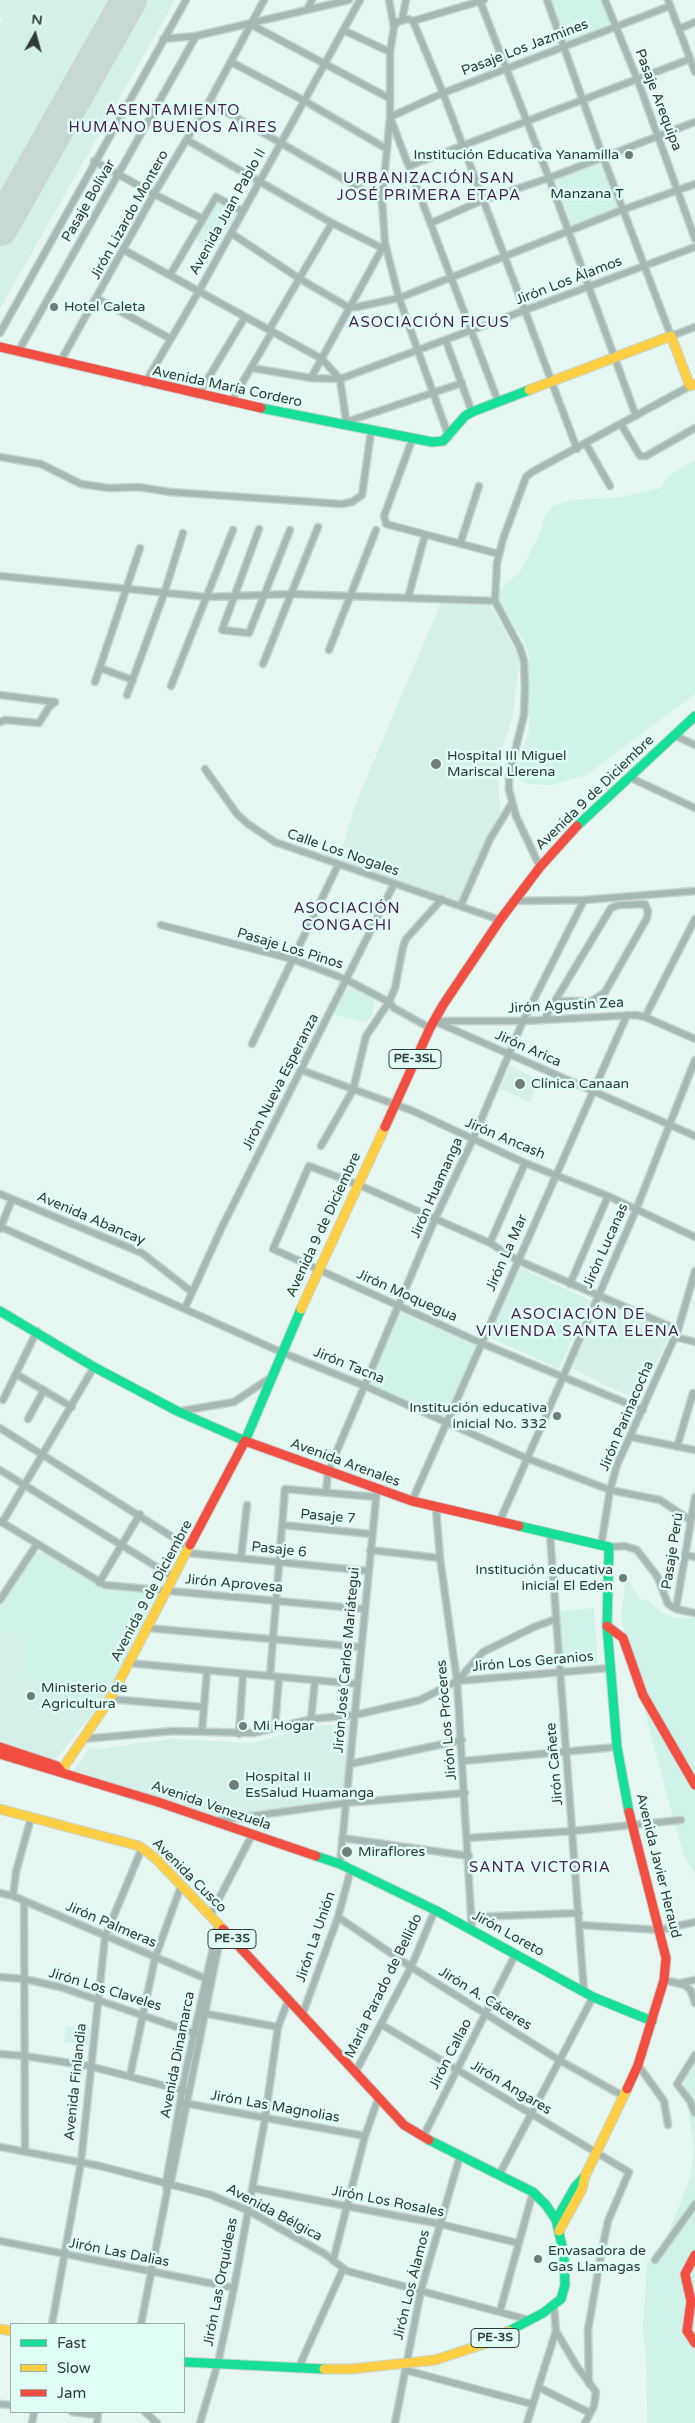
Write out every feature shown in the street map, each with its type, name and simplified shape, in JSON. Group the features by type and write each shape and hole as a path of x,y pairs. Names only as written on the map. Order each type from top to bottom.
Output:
{"main road":[{"path":"449,437 465,416 472,412 613,356 671,336 693,385"},
{"name":"Avenida María Cordero","path":"0,346 145,383 346,424 371,432 412,440 443,441 449,437"},
{"name":"PE-3SL","path":"674,735 695,716"},
{"name":"Avenida 9 de Diciembre","path":"62,1771 110,1699 245,1442 281,1352 318,1269 359,1185 394,1104 432,1024 513,901 540,867 569,834 674,735"},
{"name":"Avenida Arenales","path":"0,1311 37,1331 94,1367 177,1411 245,1442 328,1472 376,1493 550,1535 605,1546"},
{"name":"Avenida Javier Heraud","path":"559,2231 582,2189 585,2176 638,2065 664,1980 666,1958 632,1825 616,1747 607,1626 605,1546"},
{"path":"607,1626 623,1638 630,1653 643,1695 649,1702 695,1784"},
{"name":"Avenida Venezuela","path":"0,1747 57,1766 62,1771"},
{"name":"Avenida Venezuela","path":"0,1754 53,1772 62,1771 215,1821 351,1869"},
{"name":"Avenida Cusco","path":"0,1810 142,1848 155,1858 303,2013 378,2099 404,2125 423,2137"},
{"name":"Jirón Loreto","path":"351,1869 435,1910 593,1997 652,2021"},
{"name":"PE-3S","path":"185,2362 298,2369 405,2367 456,2354 484,2344 554,2306 561,2299 565,2285 564,2254 556,2220 546,2205 533,2192 423,2137"},
{"name":"Avenida Javier Heraud","path":"556,2220 585,2176"},
{"path":"695,2255 685,2274 685,2282 691,2301 687,2331 695,2343"}],"street":[{"path":"0,333 162,39 186,0"},
{"name":"Jirón Lizardo Montero","path":"60,362 98,299 154,194 209,102 264,0"},
{"path":"307,10 312,0"},
{"path":"162,39 196,36 349,0"},
{"name":"Avenida Juan Pablo II","path":"145,383 199,291 360,0"},
{"path":"389,0 394,26 390,52 390,117 382,201 383,246 416,351 449,437"},
{"path":"402,20 406,0"},
{"path":"458,0 458,8"},
{"path":"394,26 402,20 413,21 482,0 570,232 636,416"},
{"path":"547,0 622,210 671,336 695,327"},
{"name":"Pasaje Arequipa","path":"605,0 638,81 695,239"},
{"path":"669,3 695,72"},
{"name":"Pasaje Los Jazmines","path":"390,117 443,93 507,70 669,3"},
{"path":"413,21 443,93 577,449"},
{"path":"679,29 695,22"},
{"path":"250,24 389,98"},
{"path":"343,30 390,52"},
{"name":"Pasaje Bolívar","path":"18,352 196,36"},
{"path":"409,166 582,99 638,81 690,59"},
{"path":"231,62 303,100 387,149"},
{"path":"209,102 382,201"},
{"path":"390,117 498,401"},
{"path":"431,223 483,200 549,178 695,122"},
{"path":"187,140 332,223 383,246"},
{"path":"94,161 203,218"},
{"path":"230,233 300,279 348,307 357,307 399,298 622,210 695,184"},
{"path":"170,275 216,197 242,212"},
{"path":"231,402 252,368 270,331 332,223"},
{"path":"311,378 348,307 383,246"},
{"name":"Jirón Los Álamos","path":"340,379 695,247"},
{"path":"124,250 322,359 340,379 346,424 432,392 462,383"},
{"path":"98,299 171,339"},
{"path":"198,395 245,317"},
{"path":"446,341 472,412"},
{"path":"252,368 311,378 340,379"},
{"path":"540,867 524,837 509,790 509,775 524,715 524,661 520,648 495,601 499,554 526,477 693,385"},
{"path":"622,424 640,456 646,456 695,428"},
{"path":"0,457 41,464 82,484 109,488 138,487 170,492 342,504 352,502 362,494 371,432"},
{"path":"412,440 384,521 386,524 499,554"},
{"path":"586,444 610,486"},
{"path":"460,544 479,486"},
{"path":"263,664 318,527"},
{"path":"259,529 222,630 249,633 290,530"},
{"path":"171,686 233,530"},
{"path":"329,650 376,530"},
{"path":"128,695 164,594 183,532"},
{"path":"408,598 425,535"},
{"path":"95,682 140,548"},
{"path":"0,576 207,597 291,594 495,601"},
{"path":"100,668 133,680"},
{"path":"0,695 55,702 49,706 39,723 5,720 0,722"},
{"path":"674,735 695,745"},
{"name":"Calle Los Nogales","path":"205,769 237,814 254,829 275,842 394,884 461,904 500,920"},
{"path":"629,777 695,808"},
{"path":"461,904 490,839 512,803"},
{"path":"252,1044 338,864"},
{"name":"Jirón Nueva Esperanza","path":"185,1308 222,1227 394,884"},
{"path":"513,901 584,900 695,892"},
{"path":"321,1146 353,1090 366,1036 389,1002 395,988 402,948 406,939 442,899"},
{"name":"Jirón Huamanga","path":"326,1492 328,1472 400,1306 435,1219 510,1055 523,1021 584,900"},
{"path":"544,1020 555,1001 612,908 619,905 645,904 648,911 647,918 605,992 592,1001 555,1001"},
{"path":"645,1017 695,919"},
{"name":"Pasaje Los Pinos","path":"161,925 292,960 345,979 389,1002 394,1008 432,1024"},
{"name":"Jirón Agustín Zea","path":"432,1024 627,1015 645,1017 695,1039"},
{"name":"Jirón La Mar","path":"412,1501 627,1015"},
{"name":"Jirón Arica","path":"432,1024 510,1055 695,1136"},
{"name":"Jirón Lucanas","path":"499,1523 636,1210 695,1060"},
{"name":"Jirón Ancash","path":"302,1070 394,1104 525,1163 608,1196 695,1238"},
{"path":"490,1243 525,1163"},
{"name":"Jirón Moquegua","path":"359,1185 309,1166 273,1249 482,1343 643,1410"},
{"path":"359,1185 490,1243 517,1260 678,1330"},
{"name":"Avenida Abancay","path":"0,1194 142,1253 192,1292"},
{"path":"570,1284 608,1196"},
{"path":"0,1228 12,1199"},
{"name":"Jirón Tacna","path":"0,1228 526,1458 610,1490 660,1500 690,1520"},
{"name":"Jirón Parinacocha","path":"605,1546 610,1490 617,1465 678,1330 695,1270"},
{"path":"3,1400 37,1331"},
{"path":"675,1337 695,1342"},
{"path":"1,1524 94,1367"},
{"path":"16,1374 72,1407"},
{"path":"177,1411 234,1402 271,1377"},
{"path":"28,1419 44,1390"},
{"path":"677,1447 693,1393"},
{"path":"0,1428 140,1514 189,1550"},
{"path":"631,1437 695,1450"},
{"path":"0,1470 173,1578"},
{"path":"270,1676 285,1489 376,1493"},
{"name":"Jirón José Carlos Mariátegui","path":"340,1864 376,1493"},
{"name":"Pasaje Perú","path":"676,1609 695,1497"},
{"path":"241,1558 247,1505"},
{"name":"Jirón Los Próceres","path":"436,1508 440,1558 458,1680 472,1930"},
{"path":"99,1583 140,1514"},
{"name":"Jirón Aprovesa","path":"1,1524 99,1583 364,1609"},
{"name":"Pasaje 7","path":"282,1525 371,1534"},
{"name":"Jirón Cañete","path":"550,1535 584,1992"},
{"path":"0,1600 37,1544"},
{"name":"Avenida Arenales","path":"605,1546 625,1546 637,1550 657,1576 668,1604 676,1609"},
{"name":"Pasaje 6","path":"189,1550 241,1558 368,1571"},
{"path":"370,1550 440,1558"},
{"path":"686,1555 695,1557"},
{"path":"676,1609 695,1613"},
{"path":"83,1739 202,1730 239,1734 311,1719 355,1715 420,1700 458,1680 483,1652 534,1627 556,1619"},
{"path":"146,1628 360,1648"},
{"path":"128,1664 357,1684"},
{"name":"Jirón Los Geranios","path":"458,1680 610,1668"},
{"path":"202,1730 207,1671"},
{"path":"239,1734 243,1674"},
{"path":"275,1727 279,1677"},
{"path":"311,1719 314,1680"},
{"path":"110,1699 204,1706"},
{"path":"350,1764 462,1740"},
{"path":"463,1761 616,1747"},
{"path":"215,1821 346,1803 465,1793"},
{"path":"13,1896 16,1872 31,1818"},
{"path":"468,1838 573,1831 681,1820"},
{"path":"210,1916 252,1835"},
{"path":"342,1838 469,1856"},
{"name":"Avenida Finlandia","path":"52,2323 80,2162 105,1937 142,1848"},
{"name":"Jirón La Unión","path":"303,2013 338,1917 351,1869"},
{"path":"130,2076 155,1958 182,1886"},
{"name":"Jirón Palmeras","path":"0,1893 13,1896 208,1980"},
{"path":"24,1901 25,2151"},
{"name":"María Parado de Bellido","path":"355,2073 411,1967 435,1910"},
{"path":"472,1917 579,1913"},
{"name":"Jirón A. Cáceres","path":"338,1917 411,1967 485,2014 559,2060 623,2096"},
{"path":"579,1925 660,1930 695,1922"},
{"name":"Avenida Dinamarca","path":"141,2323 201,2013 220,1927"},
{"name":"Jirón Callao","path":"423,2137 515,1955"},
{"name":"Jirón Los Claveles","path":"0,1977 24,1979 97,1998 197,2034"},
{"path":"664,1980 681,1983 695,1980"},
{"path":"681,1983 691,1991 695,2003"},
{"path":"500,2175 593,1997"},
{"name":"Jirón Las Orquídeas","path":"200,2423 218,2363 234,2288 265,2119 278,2026 289,1998"},
{"path":"201,2013 278,2026"},
{"name":"Jirón Angares","path":"382,2025 531,2116 629,2172 608,2221 601,2255 588,2330 589,2384"},
{"path":"0,2054 90,2066 186,2091"},
{"path":"695,2055 677,2084 690,2101 695,2113"},
{"path":"638,2065 664,2101 668,2125"},
{"path":"333,2261 365,2136 378,2099"},
{"name":"Jirón Las Magnolias","path":"184,2103 365,2136"},
{"name":"Avenida Bélgica","path":"0,2147 80,2162 212,2195 247,2210 333,2261 343,2269 529,2320"},
{"name":"Jirón Los Álamos","path":"395,2423 421,2290 460,2156"},
{"name":"Jirón Los Rosales","path":"252,2188 440,2224 518,2242"},
{"path":"500,2311 533,2192"},
{"path":"655,2260 695,2204"},
{"name":"Jirón Las Dalias","path":"0,2241 234,2288"},
{"path":"298,2369 343,2269"},
{"path":"554,2306 556,2331 564,2348 596,2394 586,2423"},
{"path":"526,2423 556,2331"},
{"path":"405,2367 532,2404"},
{"path":"538,2387 590,2413"},
{"path":"97,2423 98,2413"},
{"path":"146,2413 157,2423"}],"shaded area":[{"path":"0,0 175,0 0,309 0,24 3,19 0,17"},
{"name":"Hospital III Miguel Mariscal Llerena","path":"489,602 518,655 519,665 512,719 502,749 498,780 501,822 461,901 344,863 340,855 356,803 440,605 444,603"},
{"name":"Clínica Canaan","path":"510,1066 540,1080 530,1102 500,1089"},
{"path":"603,1301 668,1329 669,1335 639,1401 573,1369 572,1363 599,1303"},
{"name":"Ministerio de Agricultura","path":"0,1630 27,1639 22,1671 31,1679 92,1714 54,1761 0,1740"},
{"name":"Hospital II EsSalud Huamanga","path":"352,1724 346,1801 219,1819 74,1770 90,1748 99,1749 171,1739 252,1743 316,1726"}],"green space":[{"path":"549,0 601,0 610,24 564,41"},
{"name":"Manzana T","path":"601,162 619,208 572,226 555,179"},
{"path":"217,200 237,212 214,251 194,239"},
{"path":"695,460 695,694 585,776 555,785 527,784 518,778 520,758 529,731 529,656 524,641 503,609 499,596 500,589 520,572 540,533 544,518 552,506 573,500 621,497 660,488 670,475"},
{"path":"352,987 375,999 372,1016 367,1022 334,1015 342,995"},
{"path":"520,1268 590,1300 559,1369 489,1337"},
{"path":"400,1312 478,1346 446,1417 369,1383"},
{"path":"607,1312 622,1318 610,1345 595,1338"},
{"path":"42,1552 98,1585 159,1593 112,1686 92,1714 31,1679 22,1671 27,1639 0,1630 0,1605 31,1556"},
{"path":"626,1577 640,1600 647,1599 662,1613 675,1618 695,1618 695,1874 685,1858 677,1832 626,1642 621,1616"},
{"path":"594,1608 598,1663 556,1666 552,1612"},
{"path":"66,2026 90,2029 88,2045 64,2042"},
{"path":"695,2062 695,2423 647,2423 646,2357 643,2328 647,2261 665,2242 690,2178 694,2150 684,2079"}],"runway":[{"path":"0,228 129,0"}],"traffic: fast":[{"path":"261,408 432,442 443,441 465,416 472,412 529,390"},
{"path":"577,826 695,716"},
{"path":"0,1311 94,1367 177,1411 245,1441 301,1309"},
{"path":"519,1526 609,1547 607,1626 617,1747 629,1812"},
{"path":"316,1856 340,1864 435,1910 593,1997 652,2021"},
{"path":"429,2140 533,2192 546,2205 556,2220 564,2254 565,2285 561,2299 543,2313 509,2331"},
{"path":"556,2220 575,2187 584,2177"},
{"path":"185,2362 324,2369"}],"traffic: slow":[{"path":"529,390 671,336 690,386 695,384"},
{"path":"301,1309 385,1127"},
{"path":"61,1771 110,1699 190,1545"},
{"path":"0,1809 139,1846 155,1858 223,1929"},
{"path":"559,2231 582,2189 585,2176 627,2089"},
{"path":"0,2329 10,2331"},
{"path":"324,2369 351,2369 435,2360 484,2344 509,2331"}],"traffic: jam":[{"path":"0,347 261,408"},
{"path":"385,1127 430,1028 443,1005 500,920 540,867 577,826"},
{"path":"190,1545 245,1441 412,1501 519,1526"},
{"path":"607,1626 623,1638 643,1695 695,1785"},
{"path":"0,1747 57,1766 61,1771"},
{"path":"0,1754 158,1802 316,1856"},
{"path":"627,2089 638,2065 664,1980 666,1958 629,1812"},
{"path":"223,1929 404,2125 429,2140"},
{"path":"695,2255 685,2274 691,2301 687,2331 695,2343"}],"place":[{"name":"Institución Educativa Yanamilla","path":"629,155"},
{"name":"Hotel Caleta","path":"54,307"},
{"name":"Hospital III Miguel Mariscal Llerena","path":"436,764"},
{"name":"Clínica Canaan","path":"520,1084"},
{"name":"Institución educativa inicial No. 332","path":"557,1416"},
{"name":"Institución educativa inicial El Eden","path":"623,1578"},
{"name":"Ministerio de Agricultura","path":"31,1696"},
{"name":"Mi Hogar","path":"243,1726"},
{"name":"Hospital II EsSalud Huamanga","path":"234,1785"},
{"name":"Miraflores","path":"347,1852"},
{"name":"Envasadora de Gas Llamagas","path":"538,2259"}],"district":[{"name":"ASENTAMIENTO HUMANO BUENOS AIRES","path":"173,120"},
{"name":"URBANIZACIÓN SAN JOSÉ PRIMERA ETAPA","path":"429,188"},
{"name":"ASOCIACIÓN FICUS","path":"429,323"},
{"name":"ASOCIACIÓN CONGACHI","path":"347,918"},
{"name":"ASOCIACIÓN DE VIVIENDA SANTA ELENA","path":"578,1324"},
{"name":"SANTA VICTORIA","path":"540,1868"}]}
